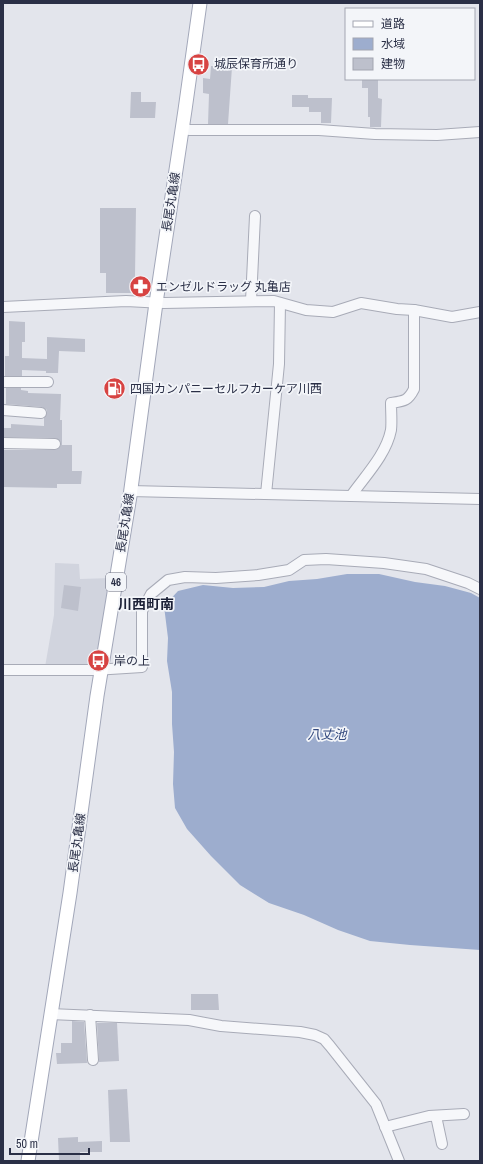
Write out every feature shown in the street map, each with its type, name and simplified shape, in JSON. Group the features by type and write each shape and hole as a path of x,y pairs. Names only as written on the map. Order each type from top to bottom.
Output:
{"main road":[{"name":"長尾丸亀線","path":"28,1161 130,491 200,3"}],"street":[{"path":"182,129 319,130 375,134 437,135 480,132"},
{"path":"251,301 254,216"},
{"path":"3,307 126,301 274,301 306,310 333,312 361,303 452,317 480,312"},
{"path":"266,494 279,364 280,303"},
{"path":"350,496 378,459 388,440 391,430 391,403 404,401 410,397 414,389 414,310"},
{"path":"3,382 48,382"},
{"path":"3,410 41,412"},
{"path":"3,444 55,444"},
{"path":"130,491 480,499"},
{"path":"3,670 142,667 142,611 150,594 168,580 185,577 216,578 258,575 289,570 304,560 326,559 384,563 426,570 468,583 480,589"},
{"path":"50,1014 189,1020 220,1026 300,1032 315,1035 324,1039 376,1104 400,1161"},
{"path":"90,1015 93,1060"},
{"path":"385,1127 429,1116 464,1114"},
{"path":"436,1116 442,1144"}],"shaded area":[{"path":"55,563 79,564 80,579 111,578 97,666 45,667 54,615"}],"water":[{"name":"八丈池","path":"347,574 379,574 415,582 445,586 471,593 480,598 480,950 370,941 269,903 240,885 211,856 187,829 175,808 173,784 174,752 172,692 167,661 168,638 164,606 178,591 203,585 233,588 264,587 289,581 317,579"}],"building":[{"path":"211,66 232,67 228,124 208,124 209,94 203,93 203,78 210,79"},
{"path":"362,80 378,80 378,98 382,99 381,127 370,127 370,117 368,117 368,88 362,88"},
{"path":"131,92 141,92 141,102 156,102 155,118 130,118"},
{"path":"292,95 308,95 308,98 332,98 331,123 321,123 321,112 309,112 309,107 292,107"},
{"path":"100,208 136,208 135,277 145,277 145,293 106,293 106,273 100,273"},
{"path":"9,321 25,322 25,342 22,342 22,358 47,359 47,337 85,339 85,352 59,351 58,373 22,370 22,376 5,376 5,356 9,356"},
{"path":"6,388 21,388 21,390 28,391 28,393 61,394 60,420 62,420 62,445 72,445 72,471 82,471 81,484 57,484 57,488 3,487 3,450 55,450 61,445 60,441 55,438 3,437 3,428 11,428 11,424 44,426 44,418 47,413 47,410 42,407 6,404"},
{"path":"64,585 81,587 78,611 61,608"},
{"path":"191,994 218,994 219,1010 191,1010"},
{"path":"72,1021 84,1022 87,1063 57,1064 56,1053 61,1053 61,1043 72,1043"},
{"path":"97,1023 117,1023 119,1061 99,1062"},
{"path":"127,1089 130,1142 110,1142 108,1090"},
{"path":"78,1137 78,1142 102,1141 102,1152 80,1152 80,1161 59,1161 58,1138"}],"place":[{"name":"城辰保育所通り","path":"198,64"},
{"name":"エンゼルドラッグ 丸亀店","path":"141,287"},
{"name":"四国カンパニーセルフカーケア川西","path":"114,389"},
{"name":"岸の上","path":"99,661"}],"district":[{"name":"川西町南","path":"146,604"}]}
